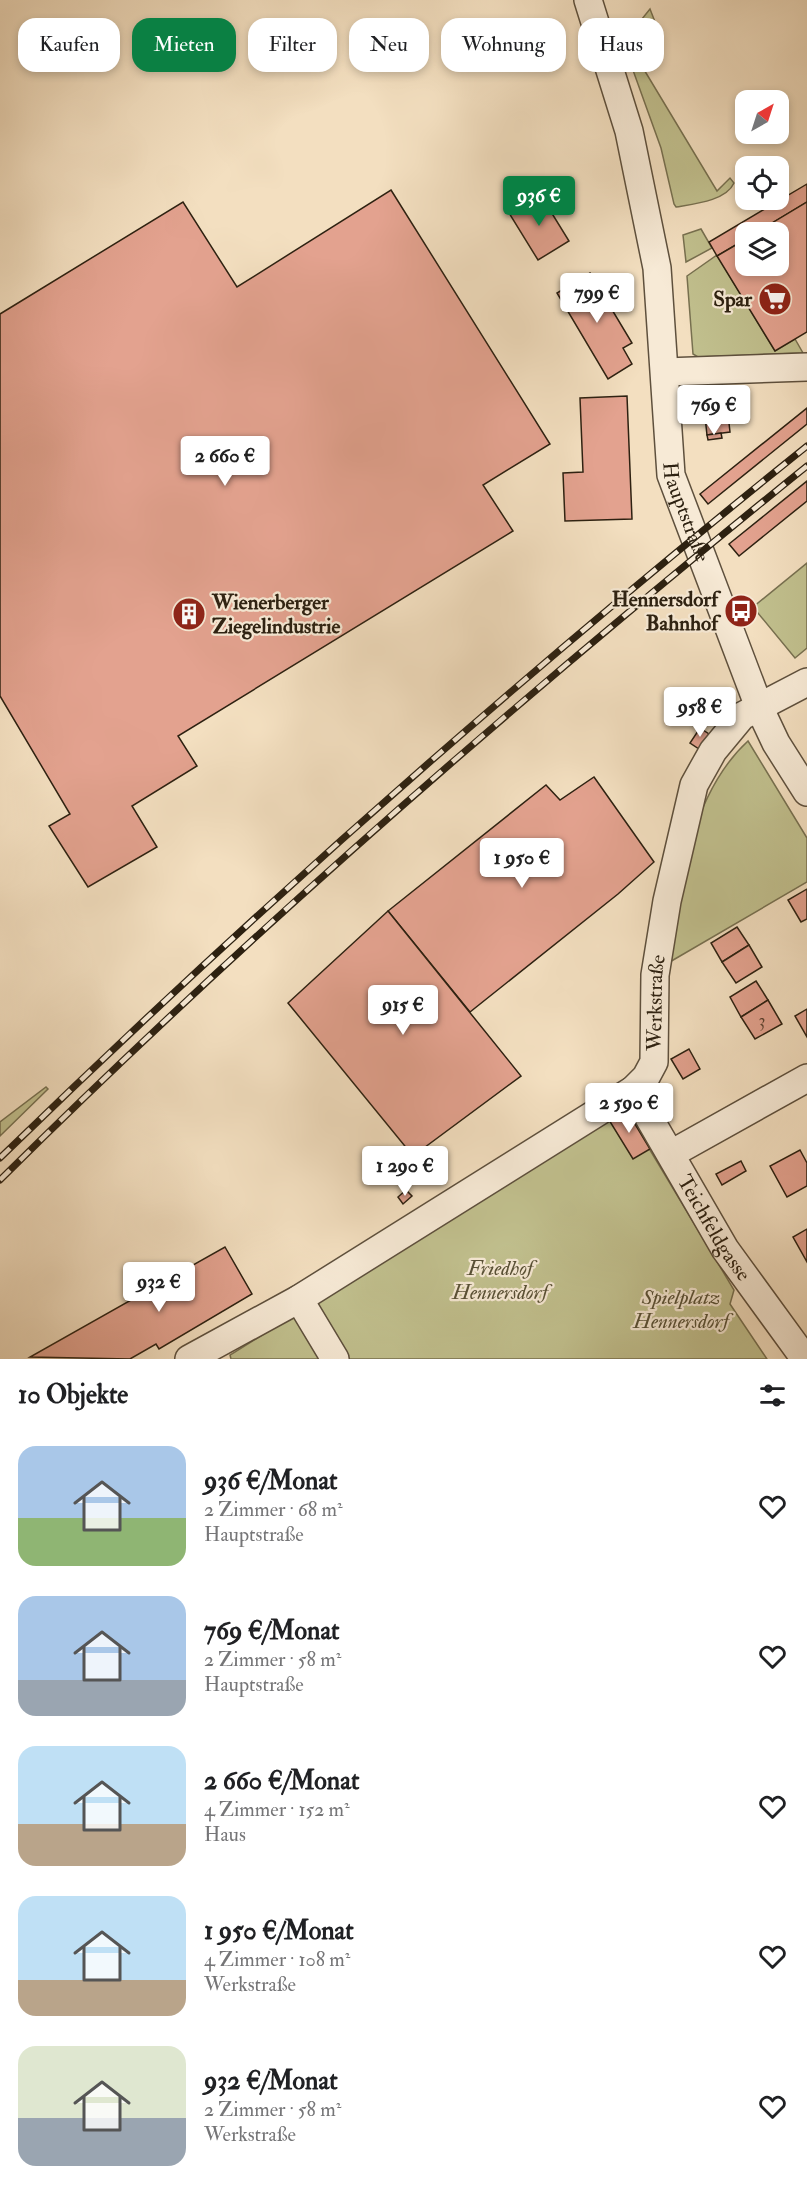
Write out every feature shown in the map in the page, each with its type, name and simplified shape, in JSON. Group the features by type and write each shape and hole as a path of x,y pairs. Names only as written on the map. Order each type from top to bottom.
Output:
{"street":[{"name":"Hauptstraße","path":"588,0 621,99 646,208 660,295 671,475 759,707 776,743 807,792"},
{"path":"664,372 807,366"},
{"name":"Werkstraße","path":"189,1359 299,1299 633,1090 646,1077 654,1062 655,975 667,902 694,785 725,734 742,716 807,682"},
{"path":"671,1154 807,1078"},
{"name":"Teichfeldgasse","path":"633,1090 725,1249 805,1359"},
{"path":"299,1299 335,1359"}],"green space":[{"path":"650,9 654,18 643,18"},
{"path":"634,72 645,72 717,191 730,178 734,183 730,189 717,198 676,207 661,148"},
{"path":"701,229 712,248 686,262 683,235"},
{"path":"717,255 775,351 795,339 803,353 698,357 693,354 687,276"},
{"path":"807,563 807,648 795,658 753,607"},
{"path":"748,741 807,838 807,882 668,963 682,875 700,815 713,787 729,762"},
{"path":"46,1087 48,1089 0,1136 0,1122"},
{"name":"Friedhof Hennersdorf","path":"626,1110 734,1290 730,1304 767,1359 231,1359 230,1355"}],"building":[{"path":"807,184 807,202 774,222 743,222 763,210 789,210 789,195"},
{"name":"Wienerberger Ziegelindustrie","path":"391,190 550,444 483,485 513,531 178,736 197,766 132,806 157,847 88,887 49,826 70,814 0,696 0,314 183,202 237,287"},
{"path":"540,194 569,241 538,260 509,213"},
{"name":"Spar","path":"807,202 807,332 775,351 717,256 735,245 735,276 789,276 789,222 774,222"},
{"path":"735,227 735,245 717,256 709,242"},
{"path":"590,273 632,343 623,348 632,364 608,379 557,293"},
{"path":"627,396 632,519 565,521 563,473 583,472 580,398"},
{"path":"726,396 730,432 707,435 703,398"},
{"path":"807,408 807,424 708,504 700,494"},
{"path":"721,433 722,438 708,440 707,435"},
{"path":"807,481 807,501 739,556 729,544"},
{"path":"700,728 709,734 699,749 690,743"},
{"path":"594,777 654,862 618,894 470,1012 388,911 546,785 560,800"},
{"path":"807,889 807,919 801,922 788,900"},
{"path":"388,911 521,1076 413,1156 288,1003"},
{"path":"737,927 749,945 722,962 711,943"},
{"path":"749,945 762,967 736,983 722,962"},
{"path":"756,981 768,1000 741,1017 730,997"},
{"path":"768,1000 782,1024 755,1039 741,1017"},
{"path":"807,1009 807,1037 795,1016"},
{"path":"689,1049 700,1069 683,1079 671,1059"},
{"path":"626,1109 650,1149 633,1159 609,1120"},
{"path":"800,1150 807,1163 807,1186 787,1197 770,1166"},
{"path":"741,1161 746,1171 722,1185 716,1174"},
{"path":"406,1190 412,1196 403,1204 398,1197"},
{"path":"807,1229 807,1262 793,1237"},
{"path":"225,1247 252,1294 159,1349 156,1344 130,1359 30,1357"}],"railway":[{"path":"0,1158 294,882 496,704 807,446"},
{"path":"0,1180 194,993 394,812 599,637 807,466"}],"place":[{"name":"Spar","path":"775,299"},
{"name":"Hennersdorf Bahnhof","path":"741,611"},
{"name":"Wienerberger Ziegelindustrie","path":"189,614"}],"park label":[{"name":"Spielplatz Hennersdorf","path":"681,1309"}]}
